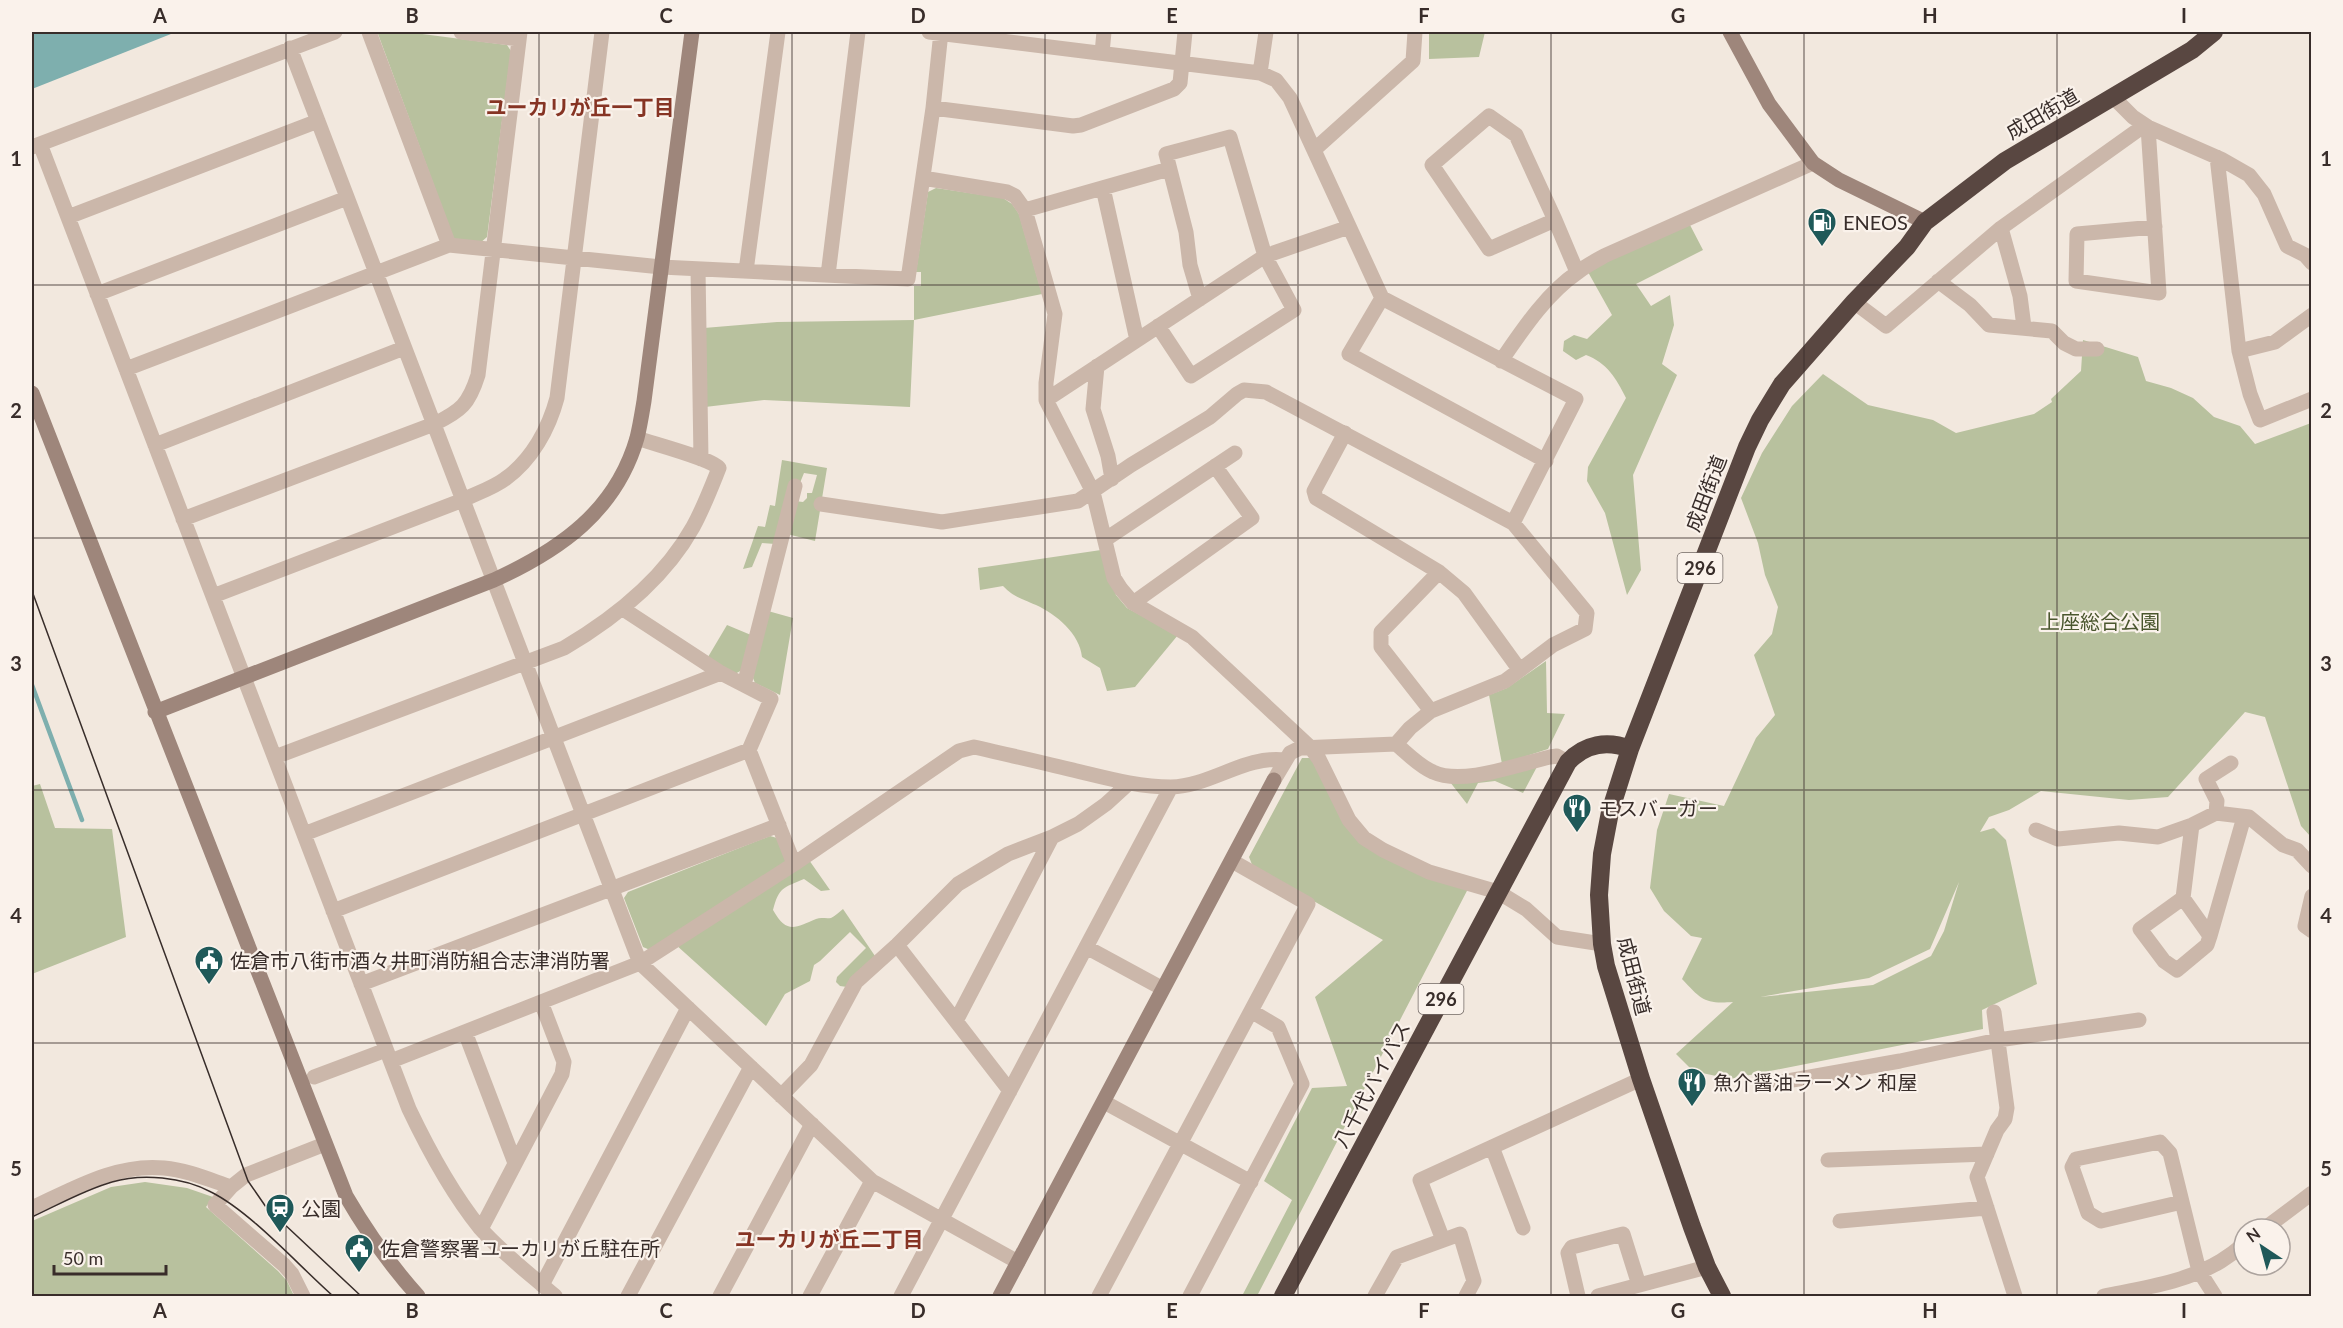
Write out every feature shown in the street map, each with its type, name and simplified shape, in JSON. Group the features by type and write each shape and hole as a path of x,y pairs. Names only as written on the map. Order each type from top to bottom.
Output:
{"highway":[{"name":"成田街道","path":"1722,1296 1707,1267 1641,1079 1606,966 1602,944 1599,895 1602,854 1611,812 1630,749 1747,447 1782,384 1854,302 1907,247 1925,222 2005,161 2192,50 2214,32"},
{"path":"1568,762 1575,754 1606,743 1630,749"},
{"name":"八千代バイパス","path":"1283,1296 1568,762"}],"street":[{"path":"335,32 36,145 68,217 361,984 425,1144 481,1229 555,1296"},
{"path":"369,32 449,245"},
{"path":"183,519 434,424 462,408 473,390 478,375 520,35 461,32"},
{"path":"213,596 463,500 503,480 525,461 547,428 557,398 602,32"},
{"path":"155,712 494,580 532,563 576,533 591,518 616,486 637,438 644,401 692,32"},
{"path":"746,271 778,32"},
{"path":"828,275 858,32"},
{"path":"126,369 449,245 661,267 908,279 933,108 937,32 1019,37 1102,53 1260,73 1276,80 1284,89 1314,150 1382,298 1576,399 1513,523"},
{"path":"1102,53 1104,32"},
{"path":"933,108 1073,126 1174,89 1180,83 1185,32"},
{"path":"1260,73 1266,32"},
{"path":"1314,150 1413,61 1415,32"},
{"path":"1730,32 1769,104 1813,163 1839,180 1925,222"},
{"path":"290,48 640,963 872,1181 1018,1262"},
{"path":"2114,98 2133,117 2147,126 2217,157 2249,175 2265,194 2287,246 2305,255 2312,263"},
{"path":"1556,220 1489,249 1432,165 1489,116 1516,135 1556,220 1577,272"},
{"path":"68,217 318,121"},
{"path":"2147,126 2155,226 2159,293 2076,280 2077,234 2155,226"},
{"path":"1854,302 1886,326 2001,228 2147,126"},
{"path":"1158,326 1191,376 1294,310 1265,256 1230,137 1166,154 1186,232 1190,265 1200,299"},
{"path":"2217,157 2239,351 2250,394 2260,420 2312,399"},
{"path":"1501,361 1526,325 1577,272 1606,255 1813,163"},
{"path":"1025,210 1169,169"},
{"path":"923,178 1007,192 1015,196 1025,210 1055,314 1045,391 1048,408 1093,492 1114,578 1133,603 1192,637 1311,748 1319,759 1349,820 1364,838 1429,873 1498,892 1526,909 1557,937 1602,944"},
{"path":"1103,188 1137,340"},
{"path":"97,294 347,198"},
{"path":"1046,400 1265,256 1349,227"},
{"path":"2001,228 2020,297 2024,327"},
{"path":"698,269 701,459"},
{"path":"1938,281 1970,305 1989,325 2052,331 2064,343 2076,349 2097,349"},
{"path":"1382,298 1349,354 1546,461"},
{"path":"2239,351 2275,342 2312,315"},
{"path":"155,445 404,348"},
{"path":"1096,366 1093,409 1108,456 1112,479"},
{"path":"821,504 942,522 1078,501 1210,417 1244,390 1266,392 1513,523 1587,613 1585,629 1553,645 1505,681 1431,711 1410,728 1396,744"},
{"path":"32,393 346,1196 366,1230 395,1270 418,1296"},
{"path":"1345,433 1314,491 1316,498 1439,572 1464,593 1519,669"},
{"path":"274,757 564,648 591,633 623,609 665,567 693,527 719,468 701,459 637,438"},
{"path":"1106,539 1235,453"},
{"path":"1133,603 1252,518 1215,466"},
{"path":"744,685 795,486"},
{"path":"1431,711 1381,647 1381,632 1439,572"},
{"path":"623,609 722,673 771,699 749,750 794,864"},
{"path":"304,834 722,673"},
{"path":"1000,1296 1274,780 1285,760 1294,750 1396,744 1420,765 1447,777 1481,773 1557,756 1568,762"},
{"path":"314,1077 465,1032 640,963 794,864 959,751 974,747 1129,783 1171,787 1207,780 1255,761 1269,758 1285,760"},
{"path":"333,911 749,750"},
{"path":"2216,813 2217,801 2206,779 2230,763"},
{"path":"781,1096 811,1065 856,982 958,884 1008,854 1078,824 1106,804 1129,783"},
{"path":"901,1296 1171,787"},
{"path":"2036,830 2058,839 2119,833 2157,837 2192,825 2216,813 2249,818 2261,825 2283,845 2297,850 2312,866"},
{"path":"2183,898 2140,929 2164,961 2177,970 2208,945 2244,817"},
{"path":"361,984 779,825"},
{"path":"2192,825 2183,898 2210,936"},
{"path":"956,1021 1052,837"},
{"path":"1099,1296 1308,904 1232,861"},
{"path":"2312,896 2306,926 2312,931"},
{"path":"897,945 1010,1091"},
{"path":"1086,947 1156,985"},
{"path":"481,1229 562,1074 564,1062 541,1002"},
{"path":"542,1285 688,1008"},
{"path":"1190,1296 1302,1084 1278,1027 1251,1011"},
{"path":"1994,1012 2007,1108 2005,1119 1997,1130 1977,1177 2015,1296"},
{"path":"1764,1085 1900,1061 1998,1040 2139,1020"},
{"path":"465,1032 514,1163"},
{"path":"627,1296 751,1067"},
{"path":"1443,1240 1420,1180 1641,1079"},
{"path":"1104,1102 1251,1182"},
{"path":"720,1296 812,1125"},
{"path":"2182,1202 2101,1221 2088,1213 2072,1167 2076,1159 2160,1142 2170,1153 2199,1271 2215,1296"},
{"path":"303,1296 284,1265 215,1205 231,1187 246,1175 325,1144"},
{"path":"1492,1147 1523,1228"},
{"path":"1828,1160 1987,1154"},
{"path":"32,1208 107,1174 147,1167 189,1173 231,1187"},
{"path":"810,1296 872,1181"},
{"path":"2280,1217 2312,1193"},
{"path":"1840,1221 1988,1208"},
{"path":"1375,1296 1397,1257 1460,1234 1474,1281 1466,1296"},
{"path":"1578,1296 1568,1253 1572,1247 1623,1234 1639,1285"},
{"path":"2104,1296 2171,1282 2221,1261 2232,1253"},
{"path":"1598,1296 1707,1267"}],"green space":[{"path":"379,32 407,32 507,45 511,51 487,237 480,243 459,242 453,237"},
{"path":"1429,32 1485,32 1479,57 1429,59"},
{"path":"936,188 1003,198 1012,204 1019,214 1042,294 914,320 914,286 921,286 921,272 916,272 928,192"},
{"path":"1690,225 1703,250 1636,284 1651,306 1670,295 1674,325 1662,364 1677,375 1633,475 1641,570 1627,595 1605,513 1587,481 1588,467 1626,398 1614,378 1600,362 1586,355 1576,360 1563,351 1564,341 1574,335 1587,339 1612,315 1588,272 1609,260"},
{"path":"914,320 910,407 764,400 705,407 704,328 777,322"},
{"name":"上座総合公園","path":"2083,340 2138,357 2146,381 2171,388 2193,398 2214,417 2240,426 2255,444 2311,423 2311,837 2301,826 2265,717 2245,712 2168,797 2129,800 2041,791 2009,810 1989,817 1980,832 1994,828 2006,840 2037,984 1982,1010 1983,1029 1730,1079 1693,1071 1676,1054 1733,1002 1704,999 1682,979 1702,938 1691,936 1664,911 1650,888 1657,830 1669,794 1724,806 1756,738 1775,715 1754,655 1772,634 1778,607 1765,575 1758,543 1741,498 1762,453 1792,406 1823,374 1868,405 1933,420 1956,433 2034,414 2052,402 2051,399 2081,371","holes":["1959,882 1944,931 1931,956 1873,985 1760,997 1869,978 1930,949"]},
{"path":"782,460 827,468 815,541 787,534 795,501 803,502 807,498 807,493 812,493 817,475 804,473 775,544 762,543 752,567 743,569 758,526 765,527 770,505 775,506"},
{"path":"1101,550 1116,595 1127,608 1178,635 1135,687 1107,691 1100,668 1082,657 1077,640 1059,619 1003,586 980,590 978,568"},
{"path":"768,611 793,618 780,695 755,683 753,678"},
{"path":"727,625 751,635 742,670 735,674 708,657"},
{"path":"1546,661 1547,713 1565,714 1548,749 1502,764 1489,695 1507,688"},
{"path":"1302,758 1315,758 1354,833 1470,885 1257,1296 1242,1296 1292,1200 1264,1181 1312,1088 1347,1086 1315,997 1383,940 1253,867 1249,857"},
{"path":"1539,763 1523,793 1495,781 1478,783 1467,804 1450,782"},
{"path":"40,784 55,828 112,829 126,937 32,974 32,786"},
{"path":"770,836 777,838 787,860 783,869 650,950 643,947 624,898 628,892"},
{"path":"809,860 830,890 821,891 804,879 783,889 777,897 773,910 778,918 787,926 792,927 818,918 831,918 843,909 875,956 847,987 840,986 836,982 837,977 866,948 850,932 814,965 810,981 785,994 766,1026 675,944"},
{"path":"145,1182 187,1188 213,1197 206,1207 278,1271 287,1281 294,1296 32,1296 32,1221 111,1187"}],"water":[{"path":"32,32 176,32 32,89"}],"waterway":[{"path":"32,685 82,820"}],"tram line":[{"path":"32,591 248,1181 266,1207 361,1296"},
{"path":"32,1217 91,1189 124,1179 149,1177 188,1183 211,1192 242,1212 333,1296"}],"place":[{"name":"ENEOS","path":"1822,248"},
{"name":"モスバーガー","path":"1577,834"},
{"name":"佐倉市八街市酒々井町消防組合志津消防署","path":"209,986"},
{"name":"魚介醤油ラーメン 和屋","path":"1692,1108"},
{"name":"公園","path":"280,1234"},
{"name":"佐倉警察署ユーカリが丘駐在所","path":"359,1274"}],"district":[{"name":"ユーカリが丘一丁目","path":"580,106"},
{"name":"ユーカリが丘二丁目","path":"829,1238"}]}
